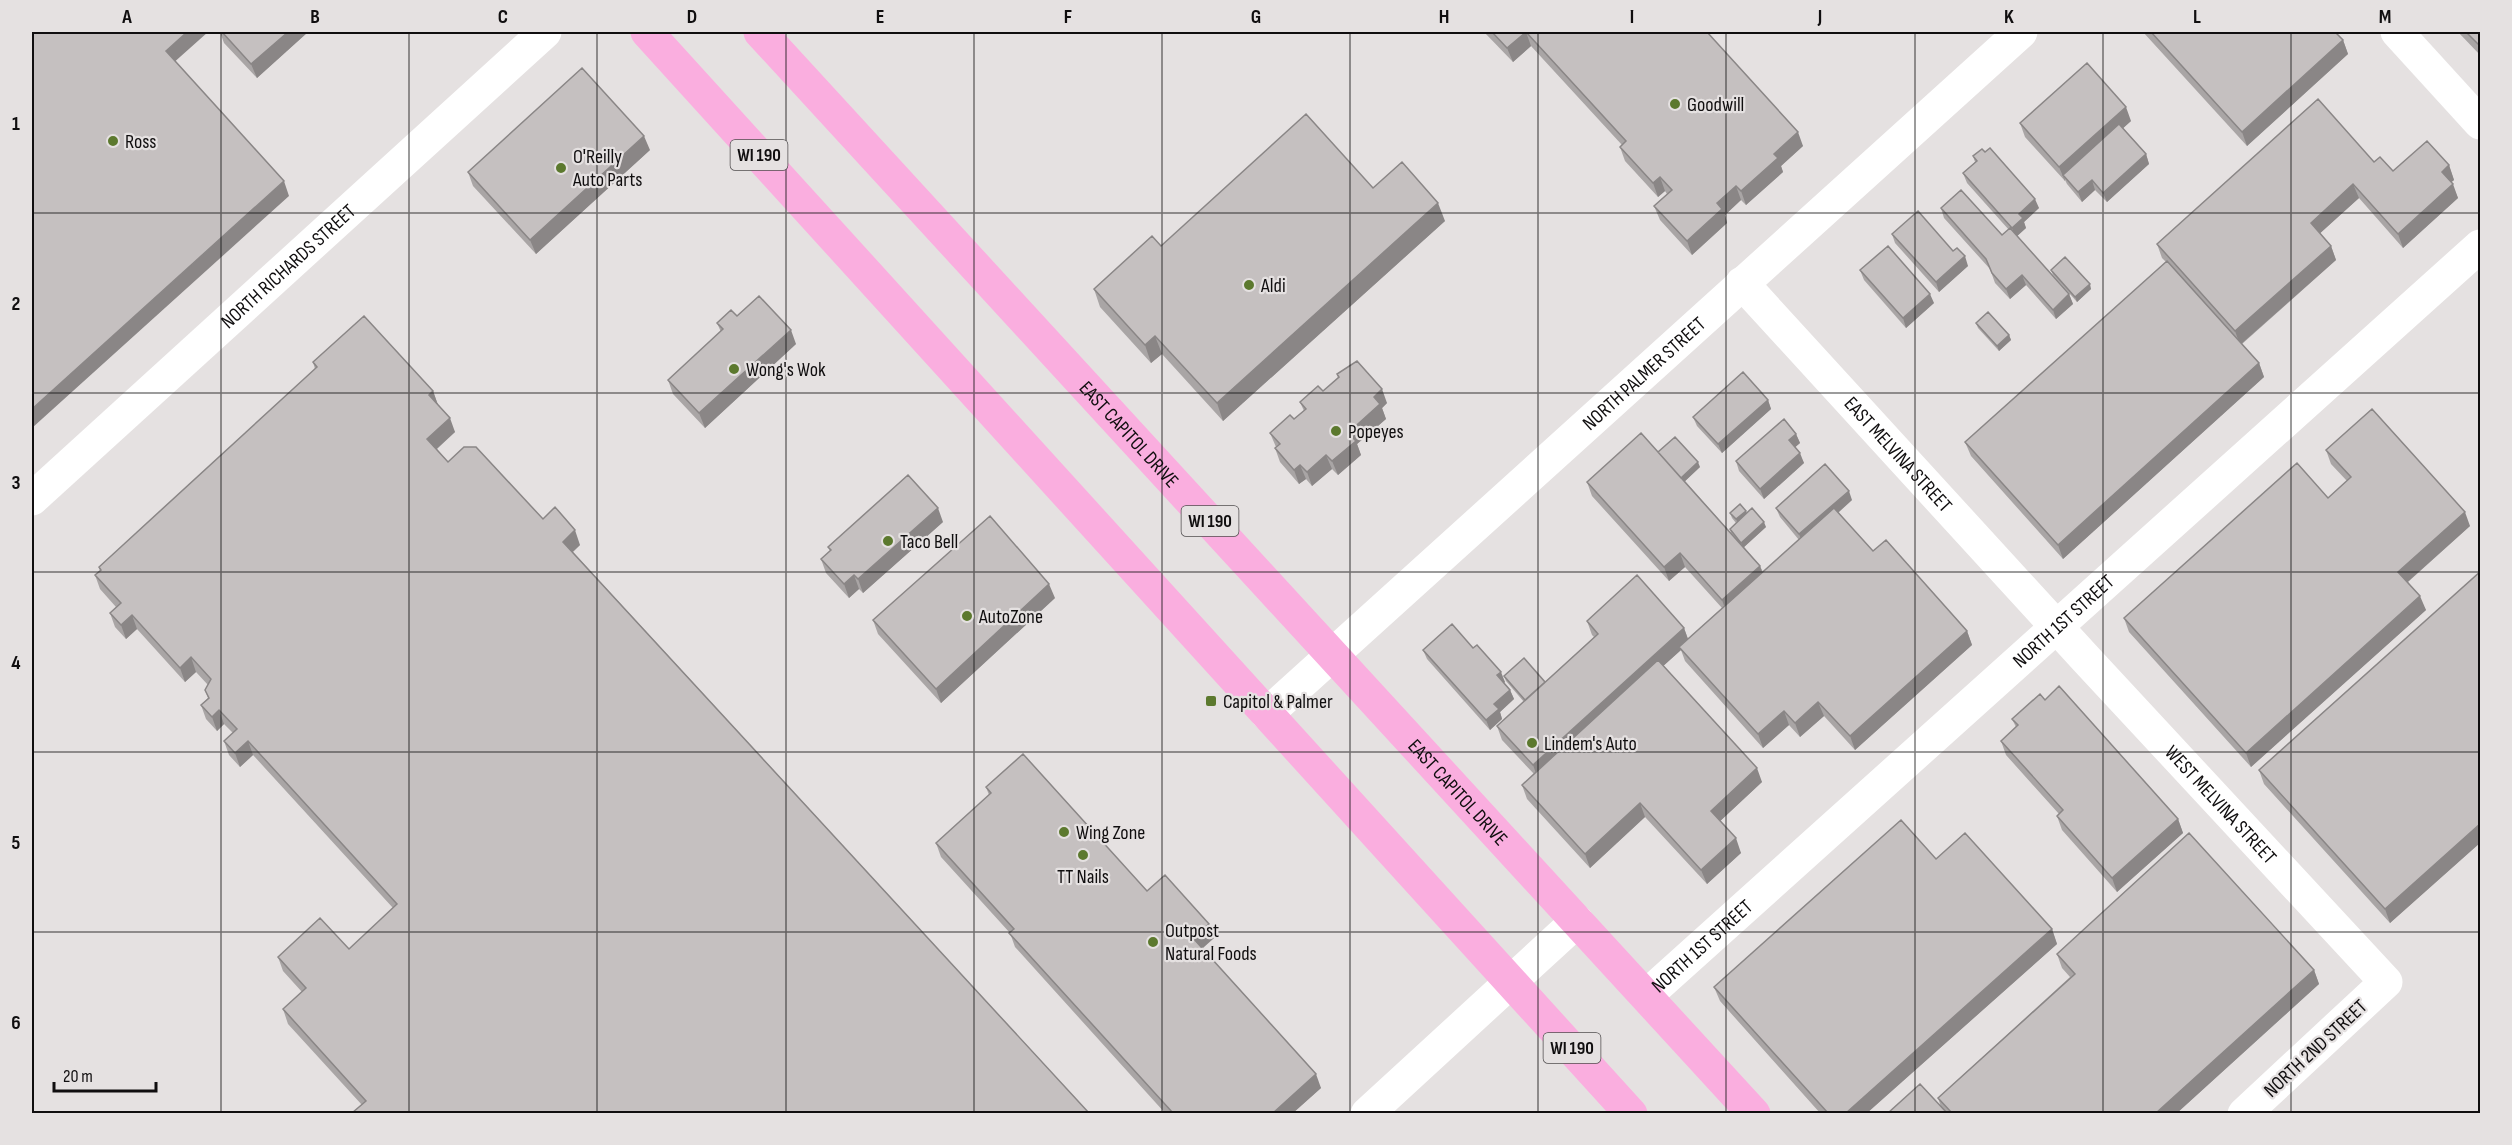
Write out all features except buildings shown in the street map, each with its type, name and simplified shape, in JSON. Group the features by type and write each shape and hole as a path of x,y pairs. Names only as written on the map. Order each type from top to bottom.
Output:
{"main road":[{"name":"WI 190","path":"647,32 1632,1113"},
{"name":"EAST CAPITOL DRIVE","path":"760,32 1646,996"},
{"name":"WI 190","path":"1646,996 1754,1113"}],"street":[{"name":"NORTH RICHARDS STREET","path":"32,498 545,32"},
{"name":"NORTH PALMER STREET","path":"1267,714 2020,32"},
{"path":"2397,32 2481,123"},
{"name":"NORTH 1ST STREET","path":"1646,996 2481,246"},
{"name":"EAST MELVINA STREET","path":"1742,284 2056,626"},
{"name":"WEST MELVINA STREET","path":"2056,626 2386,982"},
{"path":"1367,1113 1577,921"},
{"name":"NORTH 2ND STREET","path":"2244,1113 2386,982"}],"place":[{"name":"Goodwill","path":"1675,104"},
{"name":"Ross","path":"113,141"},
{"name":"O'Reilly Auto Parts","path":"561,168"},
{"name":"Aldi","path":"1249,285"},
{"name":"Wong's Wok","path":"734,369"},
{"name":"Popeyes","path":"1336,431"},
{"name":"Taco Bell","path":"888,541"},
{"name":"AutoZone","path":"967,616"},
{"name":"Capitol & Palmer","path":"1211,701"},
{"name":"Lindem's Auto","path":"1532,743"},
{"name":"Wing Zone","path":"1064,832"},
{"name":"TT Nails","path":"1083,855"},
{"name":"Outpost Natural Foods","path":"1153,942"}]}
